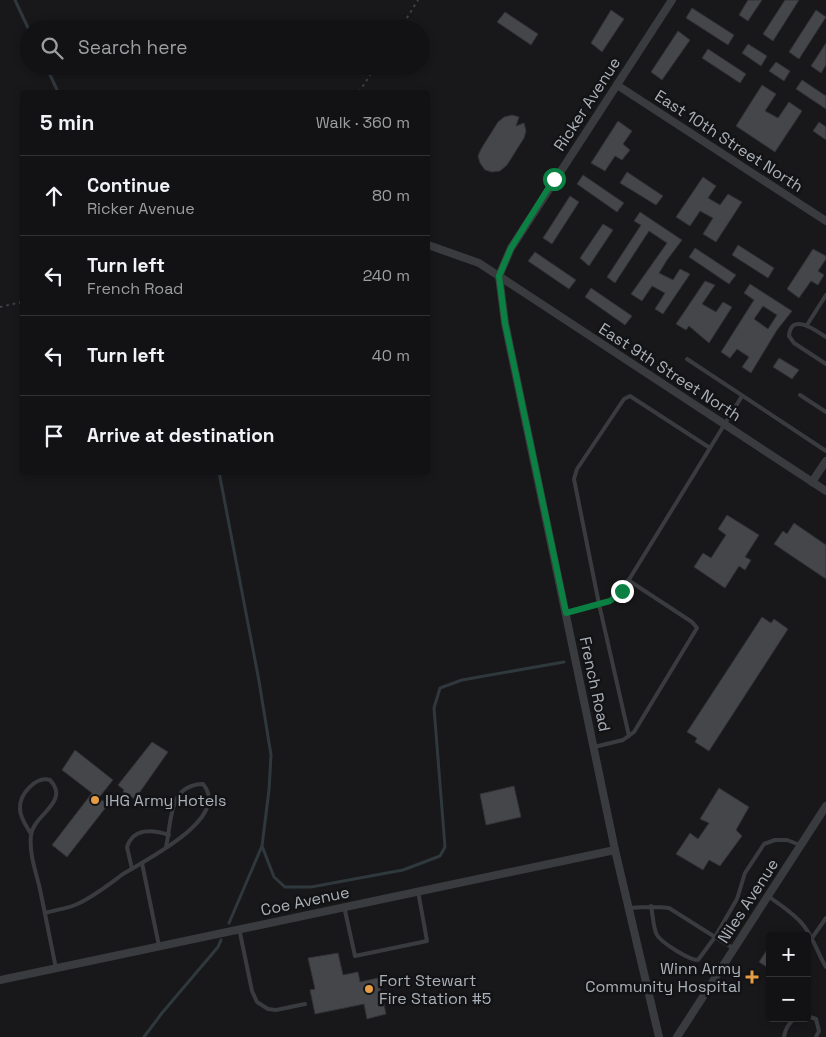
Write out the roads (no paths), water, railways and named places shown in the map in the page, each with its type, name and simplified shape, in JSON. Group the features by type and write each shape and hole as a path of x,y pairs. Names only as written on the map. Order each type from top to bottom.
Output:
{"street":[{"name":"Ricker Avenue","path":"499,276 511,248 672,0"},
{"name":"East 10th Street North","path":"617,85 826,221"},
{"name":"East 9th Street North","path":"430,246 479,263 826,491"},
{"name":"French Road","path":"499,276 505,323 615,850 659,1037"},
{"path":"812,482 826,461"},
{"name":"Niles Avenue","path":"677,1037 826,806"},
{"name":"Coe Avenue","path":"0,980 615,850"}],"lane":[{"path":"807,325 826,295"},
{"path":"826,336 800,323 791,329 789,336 794,343 826,364"},
{"path":"687,359 826,451"},
{"path":"800,395 826,412"},
{"path":"629,736 599,604 574,479 576,469 624,399 630,396 710,448"},
{"path":"566,613 610,601 622,591 742,396"},
{"path":"594,747 623,740 634,732 697,628 692,622 628,580"},
{"path":"31,834 34,826 55,801 56,792 54,784 50,780 39,780 33,784 23,797 19,808 21,816 31,834 35,869 56,968"},
{"path":"45,913 74,906 142,863 166,847 198,824 205,814 209,802 209,790 204,784 196,784 184,788 176,797 166,847"},
{"path":"132,869 126,848 133,836 144,830 156,830 169,834"},
{"path":"651,906 656,934 692,960 698,960 715,937 737,899 745,874 764,844 775,840 788,840 800,845"},
{"path":"142,863 159,946"},
{"path":"344,906 355,956 427,941 418,891"},
{"path":"768,896 794,915 804,926 826,967"},
{"path":"629,908 651,906 668,908 734,949"},
{"path":"812,938 826,918"},
{"path":"239,928 252,991 257,1002 268,1009 276,1010 305,1004"},
{"path":"811,1017 816,1019 818,1031 816,1037"},
{"path":"784,1037 784,1032 790,1022"}],"waterway":[{"path":"15,0 24,20"},
{"path":"50,75 57,90"},
{"path":"220,475 259,681 271,755 262,846 229,923"},
{"path":"262,846 274,877 285,887 311,887 403,870 440,856 445,847 434,708 440,688 462,680 564,662"},
{"path":"144,1037 218,947 221,940"}],"place":[{"name":"IHG Army Hotels","path":"95,800"},
{"name":"Winn Army Community Hospital","path":"752,977"},
{"name":"Fort Stewart Fire Station #5","path":"369,989"}]}
